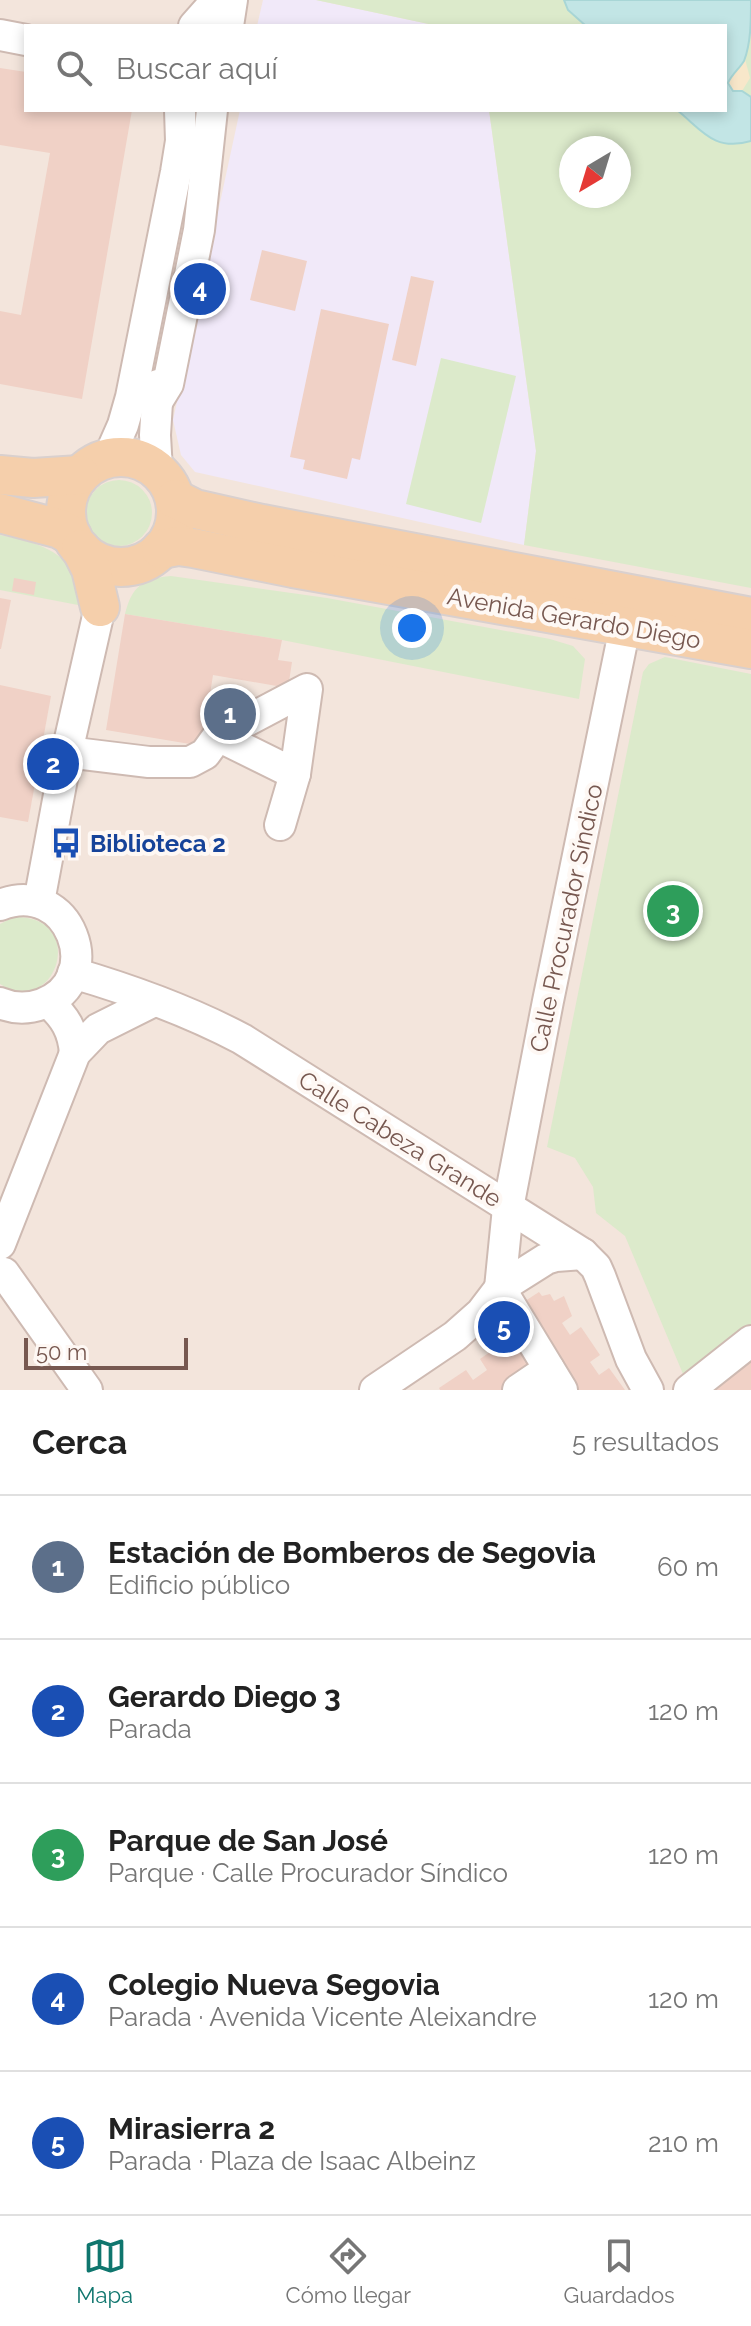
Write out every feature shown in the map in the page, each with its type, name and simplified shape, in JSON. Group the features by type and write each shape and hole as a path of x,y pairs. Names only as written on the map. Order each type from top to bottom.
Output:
{"main road":[{"path":"0,475 33,478 134,458 147,463 166,485 175,522 170,537 117,584 104,631"},
{"path":"94,467 74,484 67,504 68,526 91,569 104,631"},
{"name":"Avenida Gerardo Diego","path":"166,485 195,509 751,617"},
{"path":"0,513 60,529 94,559 108,565 123,567 149,557"},
{"name":"Avenida Gerardo Diego","path":"149,557 178,546 193,548 751,649"}],"street":[{"path":"196,24 217,0"},
{"path":"228,24 232,0"},
{"path":"0,35 24,40"},
{"path":"94,467 123,425 131,397 176,172 181,141 180,112"},
{"path":"166,485 155,435 158,389 204,178 212,112"},
{"name":"Calle Procurador Síndico","path":"500,1288 508,1208 625,627"},
{"path":"39,902 67,752 104,631"},
{"path":"67,752 180,764 199,759 218,736 307,689 295,774 280,825"},
{"path":"218,736 295,774"},
{"path":"0,905 24,900 52,908 71,930 77,958 68,984 48,1002 18,1008 0,1003"},
{"name":"Calle Cabeza Grande","path":"73,973 103,981 242,1039 583,1254 596,1267 631,1359 648,1390"},
{"path":"0,1244 75,1053 98,1029 154,1001"},
{"path":"48,1002 63,1015 70,1027 75,1053"},
{"path":"375,1390 455,1336 481,1313 500,1288 546,1259 583,1254"},
{"path":"0,1272 4,1273 87,1390"},
{"path":"500,1288 556,1380 518,1390"},
{"path":"689,1390 751,1341"}],"shaded area":[{"path":"0,0 751,0 751,1390 0,1390"},
{"path":"263,0 316,0 429,24 257,24"},
{"path":"240,112 489,112 536,451 524,545 195,472 181,455 173,420"}],"green space":[{"path":"316,0 751,0 751,588 524,545 536,451 489,112 727,112 727,24 429,24"},
{"path":"441,358 516,376 481,523 406,504"},
{"path":"119,480 132,482 147,495 152,513 150,526 137,541 119,546 106,544 91,531 86,513 88,500 101,485"},
{"path":"0,535 48,549 67,563 78,585 78,605 0,590"},
{"path":"171,576 327,598 550,639 573,646 585,659 579,699 282,640 125,614 135,590 153,579"},
{"path":"665,657 751,674 751,1330 686,1381 625,1236 596,1213 593,1187 575,1158 547,1147 643,672 649,664"},
{"path":"14,917 37,921 51,932 58,947 56,963 49,978 37,988 20,991 0,984 0,924"}],"sand":[{"path":"745,59 750,78 742,91 733,91 728,83"}],"water":[{"path":"564,0 751,0 746,54 728,83 733,91 742,91 751,97 751,141 727,144 718,141 679,112 727,112 727,24 584,24 568,10"}],"building":[{"path":"0,68 24,72 24,112 132,112 82,399 0,384 0,311 21,315 50,153 0,145"},
{"path":"262,250 307,261 295,311 250,300"},
{"path":"411,276 434,281 416,366 392,360"},
{"path":"321,309 389,324 360,460 352,458 347,479 303,469 305,460 290,457"},
{"path":"14,578 36,582 34,595 12,591"},
{"path":"0,598 11,600 1,649 0,649"},
{"path":"125,614 282,640 278,660 292,662 288,688 213,675 202,746 106,730"},
{"path":"0,685 51,696 28,822 0,817"},
{"path":"539,1292 542,1296 550,1294 554,1301 564,1296 572,1316 562,1323 570,1335 581,1327 600,1355 590,1362 599,1375 609,1368 625,1390 576,1390 519,1305"},
{"path":"507,1340 514,1350 522,1345 538,1368 506,1390 440,1390 466,1370 473,1380 487,1370 480,1359"},
{"path":"751,1355 751,1390 706,1390"}],"place":[{"name":"Colegio Nueva Segovia","path":"200,289"},
{"name":"Estación de Bomberos de Segovia","path":"230,714"},
{"name":"Gerardo Diego 3","path":"53,764"},
{"name":"Biblioteca 2","path":"66,843"},
{"name":"Parque de San José","path":"673,911"},
{"name":"Mirasierra 2","path":"504,1327"}]}
